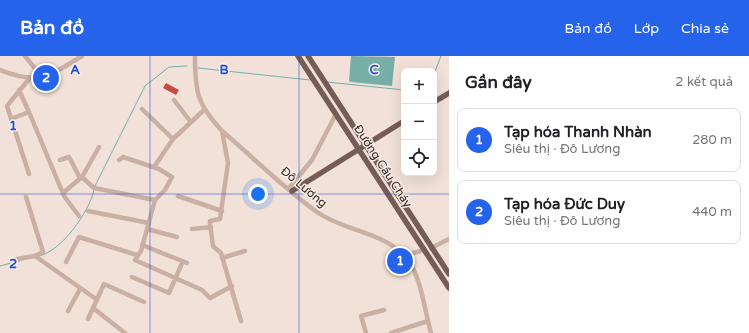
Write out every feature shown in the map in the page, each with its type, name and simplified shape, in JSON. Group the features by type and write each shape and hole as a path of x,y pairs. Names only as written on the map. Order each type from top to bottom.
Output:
{"main road":[{"name":"Đường Cầu Cháy","path":"298,56 449,288"},
{"name":"Đường Cầu Cháy","path":"308,56 449,274"},
{"path":"437,100 449,92"},
{"path":"290,190 401,123"}],"street":[{"path":"25,56 42,77"},
{"path":"0,70 29,79 42,77 61,69 81,56"},
{"name":"Đô Lương","path":"195,56 197,91 204,110 222,131 290,190 325,217 390,245 403,256 411,266 417,280 431,333"},
{"path":"29,79 7,106 29,174"},
{"path":"19,90 63,193 79,216"},
{"path":"174,100 190,122"},
{"path":"142,110 173,139"},
{"path":"154,167 173,139 204,110"},
{"path":"11,119 29,112"},
{"path":"290,190 312,160 336,114"},
{"path":"222,131 228,163 222,211 220,219 210,221 213,246 219,250 222,258 232,286 241,321"},
{"path":"63,193 81,177 99,147"},
{"path":"60,160 69,157 81,177 94,188 155,200"},
{"path":"119,160 123,157 154,167 165,171 172,179 166,190 155,200 142,245 135,259 138,262 202,290 211,298 232,286"},
{"path":"17,259 36,258 41,254 42,250 26,196"},
{"path":"178,196 222,211"},
{"path":"88,211 149,223"},
{"path":"192,229 211,227"},
{"path":"147,229 176,238"},
{"path":"66,262 79,237 137,255"},
{"path":"431,248 449,239"},
{"path":"132,277 168,293 185,262 142,245"},
{"path":"222,258 245,250"},
{"path":"403,256 424,250"},
{"path":"36,258 96,299"},
{"path":"88,319 104,284 144,302"},
{"path":"68,311 80,289"},
{"path":"93,308 125,333"},
{"path":"366,333 361,316 384,310"},
{"path":"390,333 428,321"}],"water":[{"path":"351,56 395,57 392,86 349,81"}],"building":[{"path":"166,83 179,90 176,95 163,88"}],"waterway":[{"path":"436,68 441,56"},
{"path":"95,186 145,86 169,67 187,66"},
{"path":"198,68 310,80"},
{"path":"327,82 401,90"},
{"path":"39,256 48,253 65,239 87,209 94,190"},
{"path":"0,266 23,260"}],"place":[{"name":"Tạp hóa Đức Duy","path":"46,78"},
{"name":"Tạp hóa Thanh Nhàn","path":"400,261"}]}
